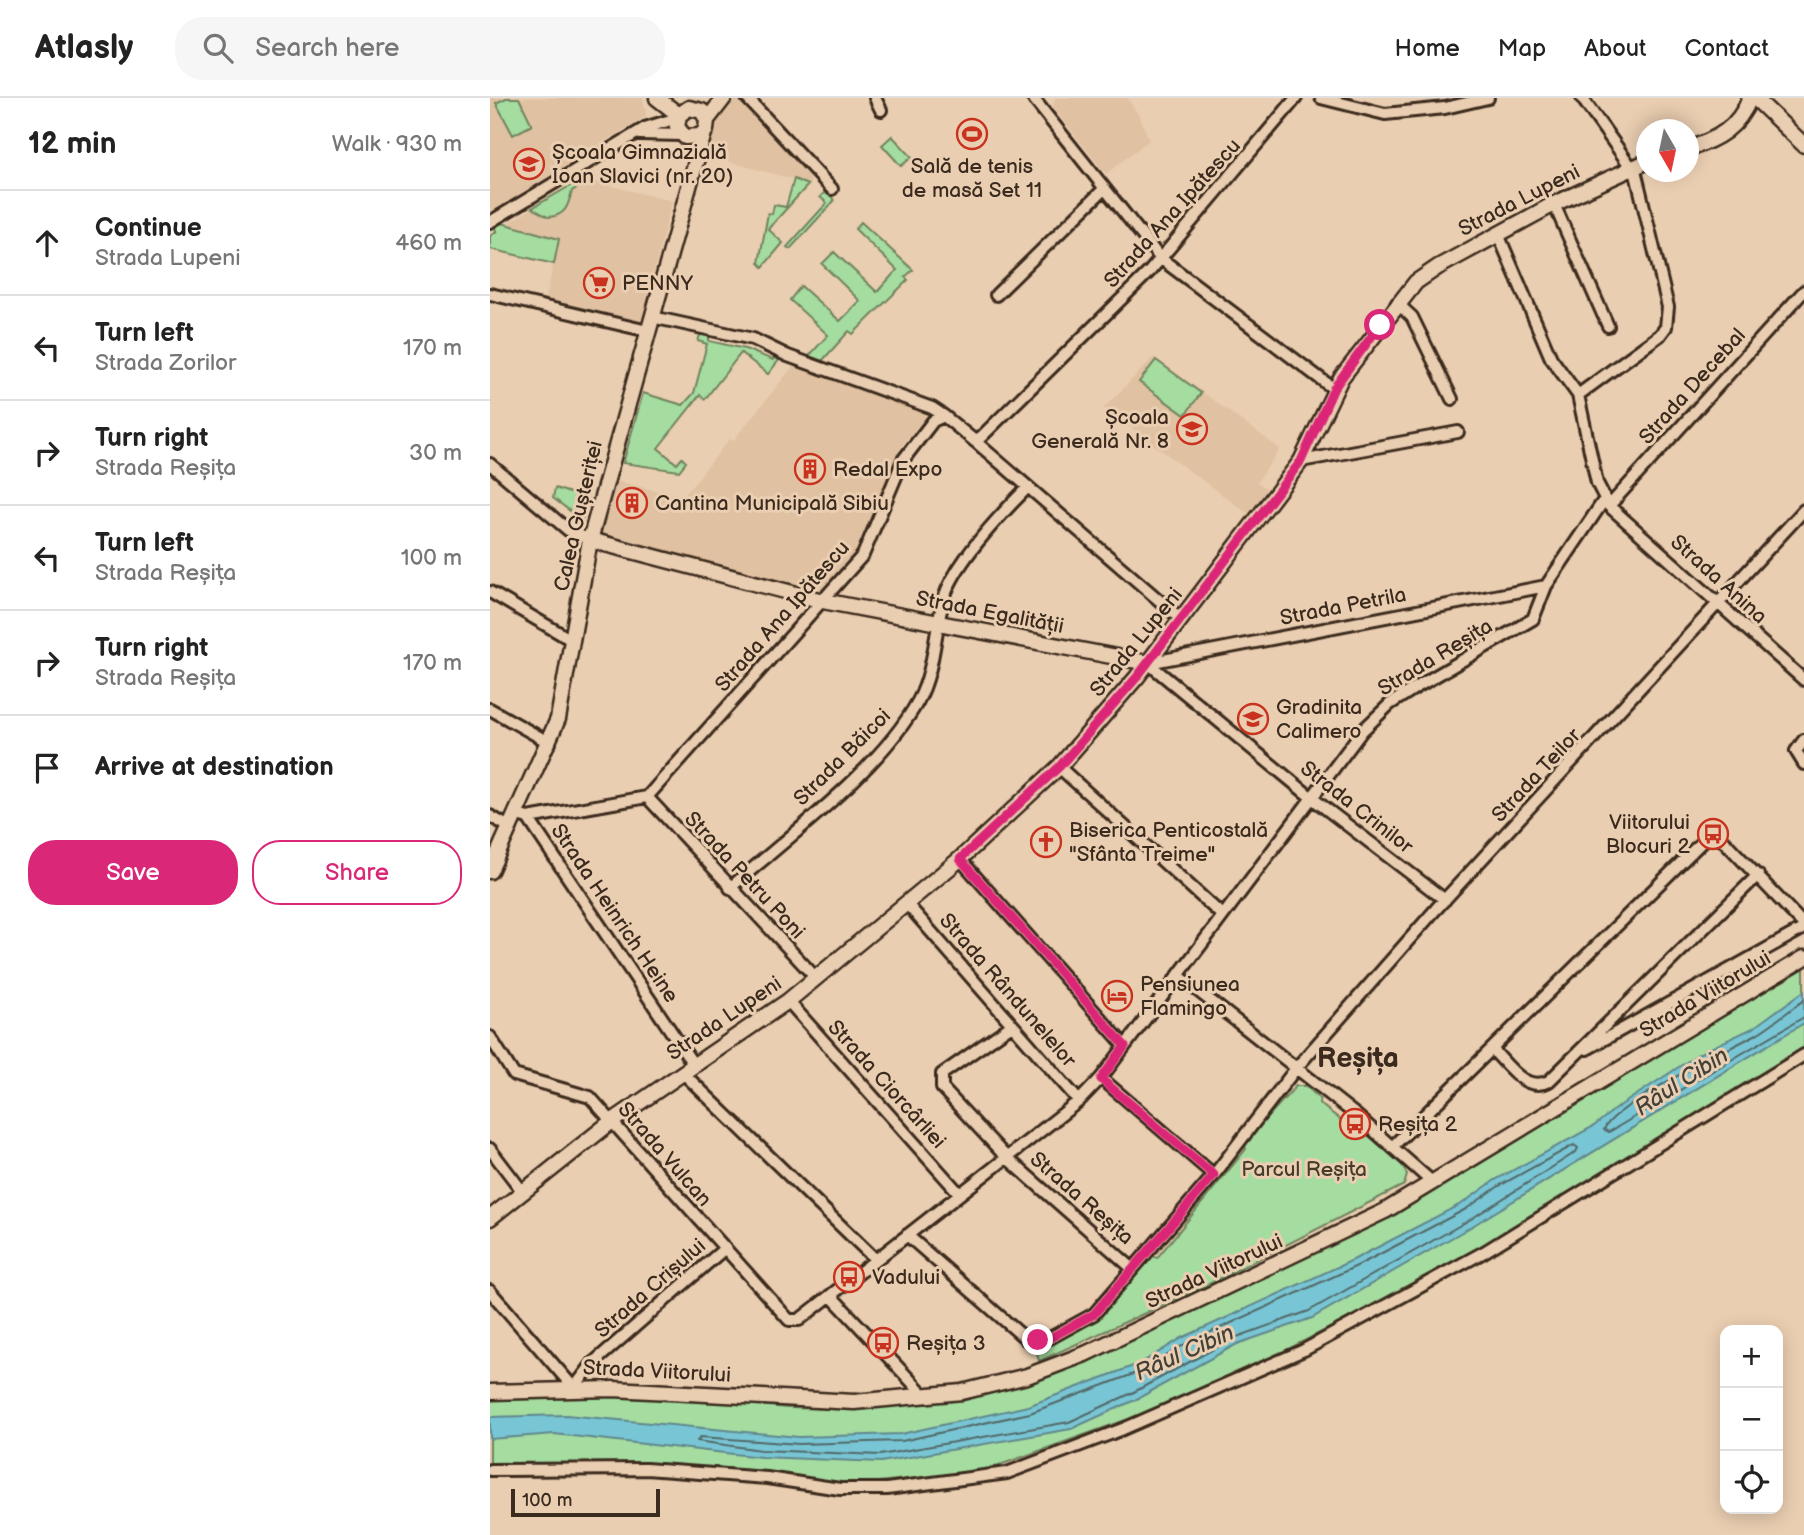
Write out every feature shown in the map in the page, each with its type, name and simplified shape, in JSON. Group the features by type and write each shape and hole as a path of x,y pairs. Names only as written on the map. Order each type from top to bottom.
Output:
{"street":[{"path":"657,98 678,117"},
{"path":"490,222 645,128 678,117 685,109 714,98"},
{"name":"Calea Gușteriței","path":"490,871 519,821 562,706 590,540 693,165 705,127 724,98"},
{"path":"747,98 832,189"},
{"path":"875,98 881,110"},
{"path":"1033,98 1160,258 1334,388"},
{"name":"Strada Ana Ipătescu","path":"975,442 1160,258 1296,98"},
{"path":"1321,98 1385,114 1445,108 1488,98"},
{"path":"1582,98 1636,161"},
{"path":"1699,145 1727,132 1742,116 1752,98 1804,145"},
{"path":"637,134 685,136 705,127 702,111 693,108"},
{"path":"678,117 677,127 685,136"},
{"name":"Calea Gușteriței","path":"685,136 693,165"},
{"name":"Strada Lupeni","path":"490,1217 611,1122 788,1001 960,859 1059,767 1148,663 1301,461 1334,388 1397,303 1426,274 1554,204 1636,165"},
{"path":"1578,395 1660,335 1668,317 1667,296 1643,182"},
{"path":"996,295 1104,189"},
{"path":"1554,204 1608,326"},
{"path":"1498,234 1550,358 1578,395 1597,484 1607,503"},
{"name":"Strada Decebal","path":"1607,503 1804,291"},
{"path":"490,294 650,324 753,339 788,356 932,408 1182,620"},
{"path":"1397,303 1412,317 1452,399"},
{"name":"Strada Ana Ipătescu","path":"647,797 869,546 910,448 933,421 944,416"},
{"path":"1301,461 1458,432"},
{"path":"490,464 568,530 590,540"},
{"name":"Strada Băicoi","path":"730,888 849,783 898,734 925,686 938,624 953,578 1027,488"},
{"name":"Strada Reșița","path":"799,1320 958,1192 1079,1101 1101,1079 1377,715 1440,672 1524,626 1536,612 1546,586 1607,503"},
{"name":"Strada Anina","path":"1607,503 1804,680"},
{"name":"Strada Teilor","path":"1297,1067 1445,900 1804,510"},
{"name":"Strada Egalității","path":"590,540 823,601 1148,663"},
{"name":"Strada Petrila","path":"1148,663 1546,586"},
{"path":"490,592 573,641"},
{"name":"Strada Crinilor","path":"1148,663 1312,798 1445,900"},
{"path":"490,709 550,743"},
{"path":"1803,741 1796,751 1804,764"},
{"path":"1059,767 1223,916"},
{"path":"490,816 519,821 647,797"},
{"name":"Strada Petru Poni","path":"647,797 816,978"},
{"name":"Strada Heinrich Heine","path":"519,821 687,1068 875,1259"},
{"path":"1393,1146 1705,839 1719,837 1758,875 1804,927 1575,1056"},
{"path":"960,859 1125,1046"},
{"name":"Strada Viitorului","path":"1492,1049 1524,1081 1533,1085 1549,1081 1758,875"},
{"name":"Strada Rândunelelor","path":"907,904 1079,1101"},
{"name":"Strada Viitorului","path":"490,1392 574,1388 656,1390 820,1402 926,1397 1001,1384 1085,1354 1326,1241 1432,1182 1804,958"},
{"path":"1179,976 1297,1067 1393,1146 1432,1182"},
{"name":"Strada Ciorcârliei","path":"788,1001 958,1192"},
{"path":"1006,1157 942,1088 940,1081 942,1074 1012,1025"},
{"name":"Strada Vulcan","path":"490,1037 514,1075 590,1097 789,1320 799,1320"},
{"path":"490,1470 646,1469 767,1478 840,1489 887,1489 1007,1473 1123,1429 1304,1350 1484,1252 1804,1055"},
{"name":"Strada Reșița","path":"906,1235 1027,1340 1050,1338 1094,1314 1214,1175 1297,1067"},
{"path":"1101,1079 1214,1175"},
{"path":"490,1149 523,1192"},
{"name":"Strada Reșița","path":"1006,1157 1133,1269"},
{"name":"Strada Crișului","path":"574,1388 593,1363 724,1249"},
{"path":"490,1291 574,1388"},
{"path":"831,1296 926,1397"}],"shaded area":[{"name":"Școala Gimnazială Ioan Slavici (nr. 20)","path":"490,98 643,98 646,116 493,210 490,207"},
{"path":"737,98 811,172 810,184 705,155 720,112"},
{"path":"1055,98 1127,98 1140,117 1149,140 1106,174 1053,108"},
{"path":"582,179 672,201 640,326 545,302 559,240 508,223"},
{"name":"Școala Generală Nr. 8","path":"1154,357 1280,449 1257,482 1269,491 1251,516 1104,408"},
{"path":"794,365 920,409 927,415 900,448 865,542 822,593 601,533 616,481 683,497 730,439 733,441"}],"green space":[{"path":"506,98 519,98 532,125 513,135 496,103"},
{"path":"892,136 912,157 901,166 882,145"},
{"path":"582,179 559,215 548,217 532,208"},
{"path":"794,179 808,185 768,229 783,243 763,267 759,263 768,213 772,214 774,205 786,207"},
{"path":"828,189 834,201 790,249 787,247 827,203 820,197"},
{"path":"861,222 913,270 905,277 908,280 853,334 849,331 822,361 809,356 828,335 790,300 801,286 840,321 860,301 822,264 834,252 877,292 897,270 855,229"},
{"path":"502,223 559,239 554,264 490,249 490,236 497,231 492,226"},
{"path":"709,333 709,341 745,349 773,360 777,352 779,360 768,374 741,353 705,399 700,395 658,448 677,464 682,458 686,462 679,471 623,463 643,393 683,405 694,393 707,344 698,341 700,335"},
{"path":"1156,360 1201,393 1185,415 1139,382"},
{"path":"555,488 588,499 582,520 553,498"},
{"path":"1804,968 1804,1056 1439,1272 1204,1392 983,1471 839,1486 596,1467 490,1469 490,1398 665,1395 787,1408 852,1409 923,1403 1025,1384 1090,1357 1489,1154"},
{"name":"Parcul Reșița","path":"1296,1086 1306,1086 1320,1099 1319,1103 1364,1138 1368,1135 1403,1166 1407,1175 1404,1185 1207,1285 1039,1361 1035,1344 1097,1316 1152,1255 1157,1258 1246,1149 1244,1143"}],"water":[{"name":"Râul Cibin","path":"1804,991 1804,1023 1474,1225 1312,1318 1237,1344 1135,1400 1071,1429 881,1462 761,1457 554,1434 490,1439 490,1417 566,1415 799,1437 901,1434 1028,1406 1141,1363 1182,1338 1355,1259 1463,1203 1495,1180 1594,1126 1700,1053 1753,1028"}],"place":[{"name":"Sală de tenis de masă Set 11","path":"972,134"},
{"name":"Școala Gimnazială Ioan Slavici (nr. 20)","path":"529,164"},
{"name":"PENNY","path":"599,283"},
{"name":"Școala Generală Nr. 8","path":"1192,429"},
{"name":"Redal Expo","path":"810,469"},
{"name":"Cantina Municipală Sibiu","path":"632,503"},
{"name":"Gradinita Calimero","path":"1253,719"},
{"name":"Viitorului Blocuri 2","path":"1713,834"},
{"name":"Biserica Penticostală \"Sfânta Treime\"","path":"1046,842"},
{"name":"Pensiunea Flamingo","path":"1117,996"},
{"name":"Reșița 2","path":"1355,1124"},
{"name":"Vadului","path":"849,1277"},
{"name":"Reșița 3","path":"883,1343"}],"district":[{"name":"Reșița","path":"1358,1057"}],"route":[{"path":"1038,1340 1050,1338 1094,1314 1214,1175 1101,1079 1125,1046 960,859 1059,767 1177,627 1301,461 1334,388 1380,325"}]}
